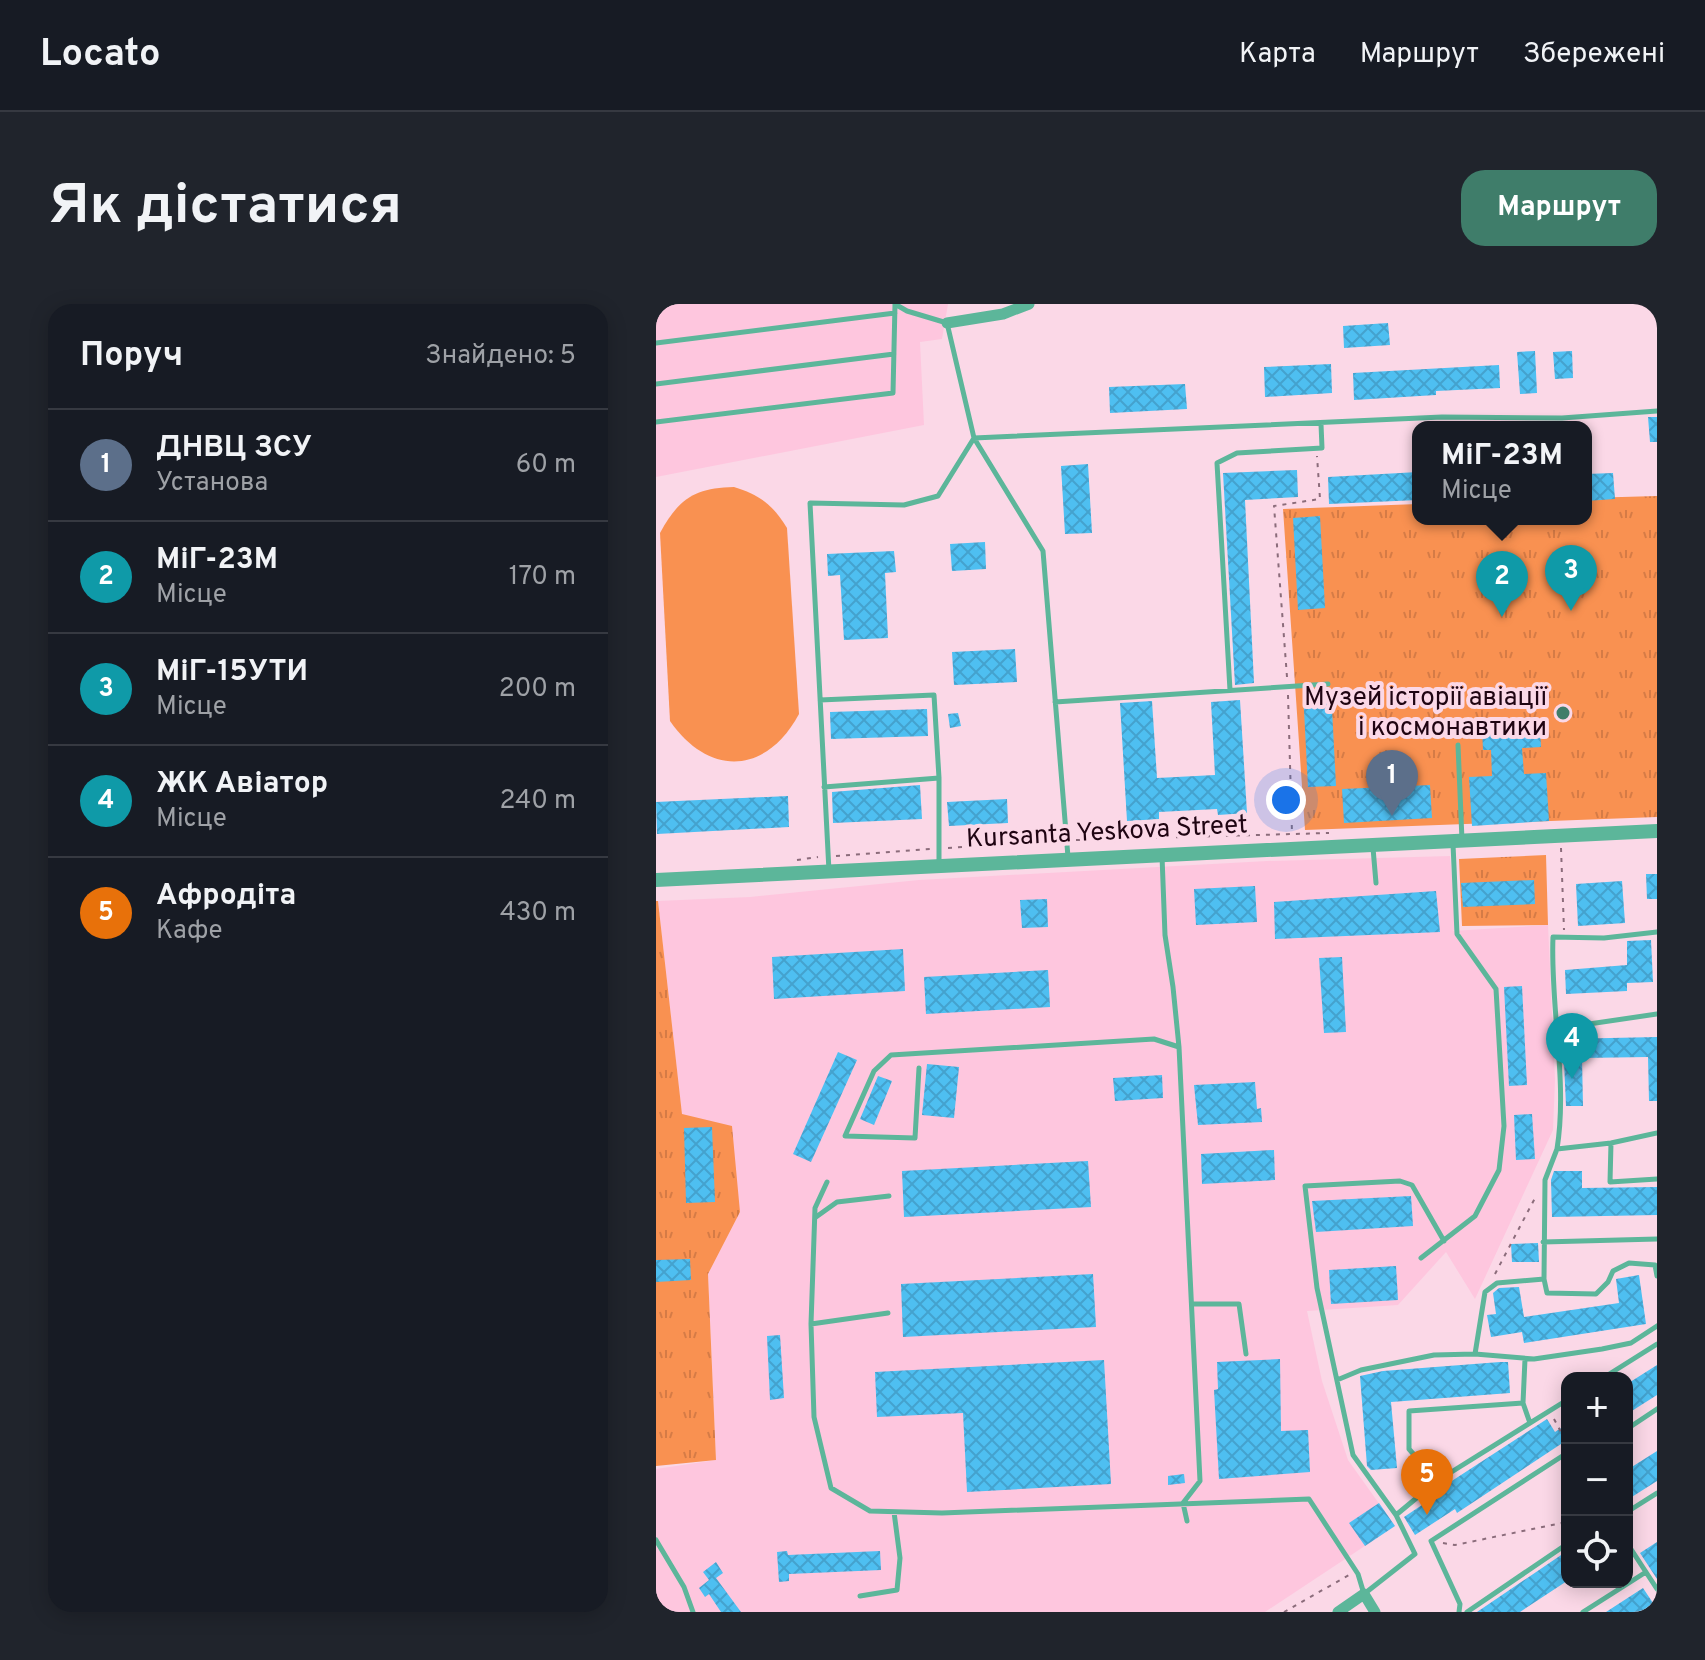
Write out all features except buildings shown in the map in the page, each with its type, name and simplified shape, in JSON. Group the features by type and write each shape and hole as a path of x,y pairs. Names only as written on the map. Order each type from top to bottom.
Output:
{"street":[{"path":"947,323 1003,314 1029,304"},
{"name":"Kursanta Yeskova Street","path":"656,880 828,864 939,866 1657,831"},
{"path":"1338,1612 1364,1594 1375,1612"}],"lane":[{"path":"656,422 893,393 895,304 947,323 974,438 1043,551 1068,860"},
{"path":"656,343 895,313"},
{"path":"656,384 894,354"},
{"path":"974,438 1442,417 1562,418 1657,411"},
{"path":"1230,690 1217,463 1237,453 1322,448 1321,423"},
{"path":"828,864 810,503 904,505 938,496 974,438"},
{"path":"1055,702 1328,684"},
{"path":"820,700 934,695 939,778 939,866"},
{"path":"1421,1258 1475,1216 1499,1170 1504,1126 1496,989 1457,934 1458,745"},
{"path":"824,787 939,778"},
{"path":"1373,843 1376,883"},
{"path":"1162,855 1165,935 1179,1047 1200,1481 1183,1503"},
{"path":"1657,932 1564,939 1553,937 1552,984 1561,1120 1557,1149 1545,1180 1543,1242 1547,1293 1596,1294 1608,1282 1613,1271 1629,1263 1655,1265 1657,1276"},
{"path":"1555,1029 1657,1014"},
{"path":"919,1068 915,1138 845,1136 874,1071 891,1055 1154,1039 1179,1047"},
{"path":"1557,1149 1611,1143 1657,1133"},
{"path":"1611,1143 1610,1182 1657,1179"},
{"path":"827,1182 815,1208 811,1324 814,1417 831,1488 870,1511 894,1512 942,1513 1309,1499 1356,1571 1364,1594 1415,1554 1396,1515 1353,1455 1317,1288 1305,1186 1400,1181 1412,1185 1444,1241"},
{"path":"815,1217 837,1202 889,1196"},
{"path":"1543,1242 1657,1239"},
{"path":"1475,1354 1485,1292 1497,1283 1544,1279"},
{"path":"1193,1304 1239,1304 1246,1354"},
{"path":"811,1324 888,1313"},
{"path":"1337,1380 1361,1370 1434,1355 1475,1354 1525,1359 1631,1343 1657,1326"},
{"path":"1613,1372 1657,1344"},
{"path":"1525,1359 1523,1403 1530,1423"},
{"path":"1437,1481 1409,1449 1409,1411 1523,1403"},
{"path":"1396,1515 1437,1481 1561,1404"},
{"path":"1633,1425 1657,1409"},
{"path":"1459,1612 1460,1604 1431,1541 1561,1457"},
{"path":"1633,1508 1657,1493"},
{"path":"1183,1503 1187,1521"},
{"path":"860,1596 897,1590 900,1558 894,1512"},
{"path":"656,1540 684,1587 693,1612"},
{"path":"1467,1612 1561,1548"},
{"path":"1633,1552 1656,1585"},
{"path":"1583,1612 1646,1572"}],"path":[{"path":"1292,834 1287,686 1274,506 1320,499 1316,448"},
{"path":"828,864 938,849 1067,841 1339,833"},
{"path":"1561,837 1564,939"},
{"path":"1485,1292 1545,1180"},
{"path":"1550,1411 1561,1432"},
{"path":"1431,1541 1455,1545 1561,1523"},
{"path":"1284,1612 1356,1571"}],"shaded area":[{"path":"656,304 948,304 942,339 920,342 924,425 656,477"},
{"path":"1450,856 1457,929 1452,931 1548,925 1555,1079 1553,1130 1475,1299 1446,1252 1398,1305 1307,1311 1322,1381 1348,1460 1395,1526 1265,1612 656,1612 656,1469 716,1460 708,1274 740,1212 682,1115 658,901 750,897 919,880 1267,861"}],"green space":[{"path":"734,487 765,502 787,528 799,714 786,734 770,749 754,758 737,761 719,759 702,752 685,739 670,721 660,533 674,511 690,497 709,490"},
{"path":"1657,496 1657,817 1305,830 1283,509 1412,504 1412,525 1592,525 1592,498"},
{"path":"1546,855 1548,925 1462,926 1459,859"},
{"path":"656,901 682,1114 732,1126 740,1212 708,1274 716,1460 656,1466"}],"place":[{"name":"МіГ-15УТИ","path":"1571,611"},
{"name":"МіГ-23М","path":"1502,617"},
{"name":"Музей історії авіації і космонавтики","path":"1563,713"},
{"name":"ДНВЦ ЗСУ","path":"1392,816"},
{"name":"ЖК Авіатор","path":"1572,1079"},
{"name":"Афродіта","path":"1427,1515"}]}
